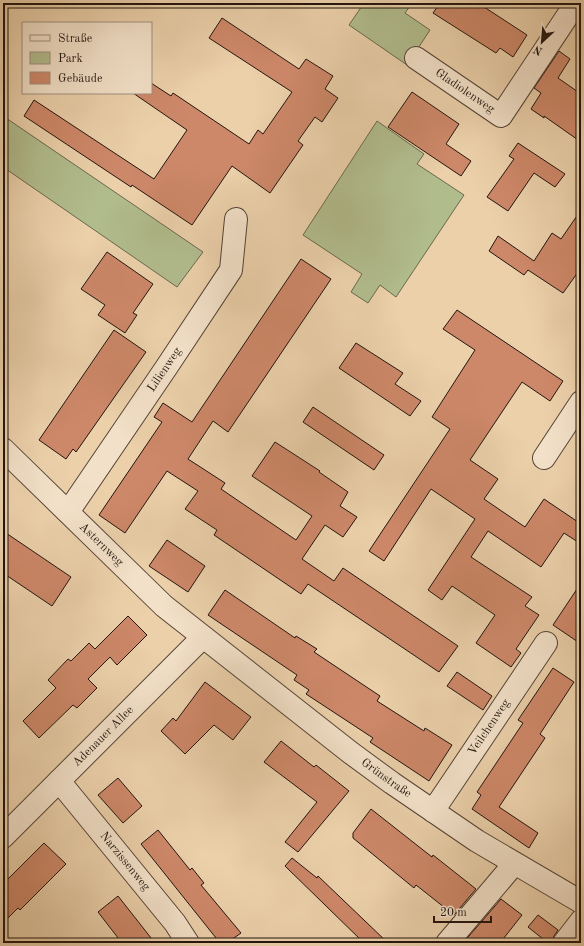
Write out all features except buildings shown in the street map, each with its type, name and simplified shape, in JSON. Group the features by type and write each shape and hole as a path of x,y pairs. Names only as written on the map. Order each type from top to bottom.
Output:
{"street":[{"name":"Gladiolenweg","path":"416,58 501,116 576,3"},
{"name":"Lilienweg","path":"68,512 231,270 236,219"},
{"path":"544,458 581,402"},
{"name":"Asternweg","path":"3,449 164,606 204,637"},
{"name":"Adenauer Allee","path":"3,837 204,637"},
{"name":"Grünstraße","path":"204,637 352,753 432,811 514,864 581,902"},
{"name":"Veilchenweg","path":"432,811 546,643"},
{"name":"Narzissenweg","path":"59,782 175,923 188,943"},
{"path":"447,943 514,864"},
{"path":"564,943 581,921"}],"green space":[{"path":"364,3 412,3 405,13 430,30 407,65 349,25"},
{"path":"3,116 203,252 177,287 3,167"},
{"path":"377,121 424,154 417,164 464,195 396,297 380,285 368,303 351,292 362,274 303,235"}]}
